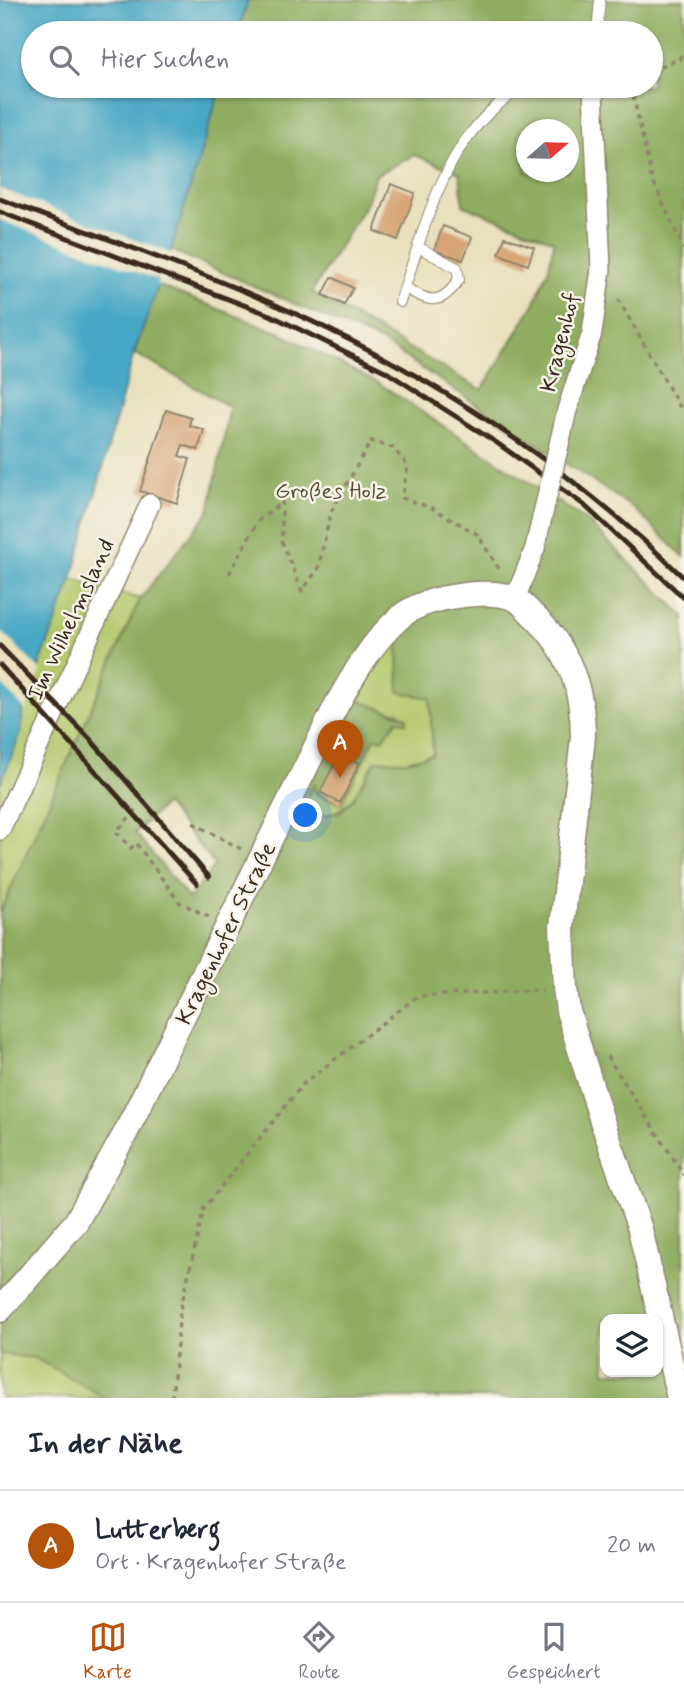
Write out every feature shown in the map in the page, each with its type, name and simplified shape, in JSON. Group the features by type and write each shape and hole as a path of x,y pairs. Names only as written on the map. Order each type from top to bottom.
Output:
{"street":[{"name":"Kragenhof","path":"516,597 534,548 567,410 592,333 601,269 593,98"},
{"name":"Im Wilhelmsland","path":"0,830 150,504"},
{"name":"Kragenhofer Straße","path":"0,1310 76,1222 125,1134 336,706 360,664 398,618 427,602 462,595 516,597"},
{"path":"516,597 561,648 572,669 583,709 582,764 562,927 568,1011 640,1229 680,1398"}],"lane":[{"path":"598,21 600,0"},
{"path":"400,302 451,160 479,123 510,98"},
{"path":"405,287 422,300 436,300 450,293 459,279 457,268 418,247"}],"path":[{"path":"663,66 679,60 684,51"},
{"path":"634,98 652,179 684,249"},
{"path":"601,269 681,409"},
{"path":"229,574 258,522 282,502 282,542 302,591 318,569 331,513 371,441 393,448 408,466 402,498 432,508 477,534 516,597"},
{"path":"136,810 117,832 131,848 136,843 179,902 213,919"},
{"path":"193,823 246,852"},
{"path":"172,1398 180,1311 204,1208 304,1083 418,996 565,988"},
{"path":"607,1055 684,1175"}],"green space":[{"path":"248,0 684,0 684,557 632,507 382,342 171,250 217,98 663,98 663,21 242,21","holes":["414,155 460,173 463,205 554,241 549,268 534,304 482,390 312,292 367,202 376,175"]},
{"name":"Großes Holz","path":"157,285 278,332 380,384 586,520 684,616 684,1398 106,1398 35,1358 0,1354 0,913 140,599 209,511 230,407 134,353","holes":["398,641 399,692 430,698 433,754 407,761 376,760 352,800 340,812 295,822 314,785 316,794 341,804 375,738 382,739 397,720 406,723 407,717 356,700 372,667","165,804 215,865 189,899 135,833"]},
{"path":"72,579 140,599 0,913 0,784 21,733 23,710"},
{"path":"398,640 399,691 430,698 433,754 407,761 376,760 346,805 327,814 295,822 314,783 341,804 375,737 382,739 398,720 406,723 399,712 384,711 355,700 372,667"},
{"path":"0,1354 35,1358 106,1398 0,1398"}],"water":[{"path":"0,0 248,0 242,21 21,21 21,98 217,98 172,248 134,353 72,579 23,710 21,733 0,784"}],"pier":[{"path":"0,189 170,253 175,251 160,285 157,285 158,280 0,220"},
{"path":"0,630 41,671 26,711 0,682"}],"building":[{"path":"391,184 415,193 398,240 374,231"},
{"path":"443,226 472,237 463,260 434,250"},
{"path":"505,237 534,247 528,265 499,254"},
{"path":"332,277 353,288 344,305 323,295"},
{"path":"166,410 191,418 189,425 204,430 198,450 183,445 179,456 190,459 177,503 140,491"},
{"path":"340,753 360,763 340,803 320,792"}],"railway":[{"path":"0,199 290,311 425,381 517,440 561,472 645,541 684,578"},
{"path":"0,212 270,315 385,371 497,443 584,505 684,598"},
{"path":"0,646 91,740 209,877"},
{"path":"0,665 197,884"}],"place":[{"name":"Lutterberg","path":"340,778"}]}
